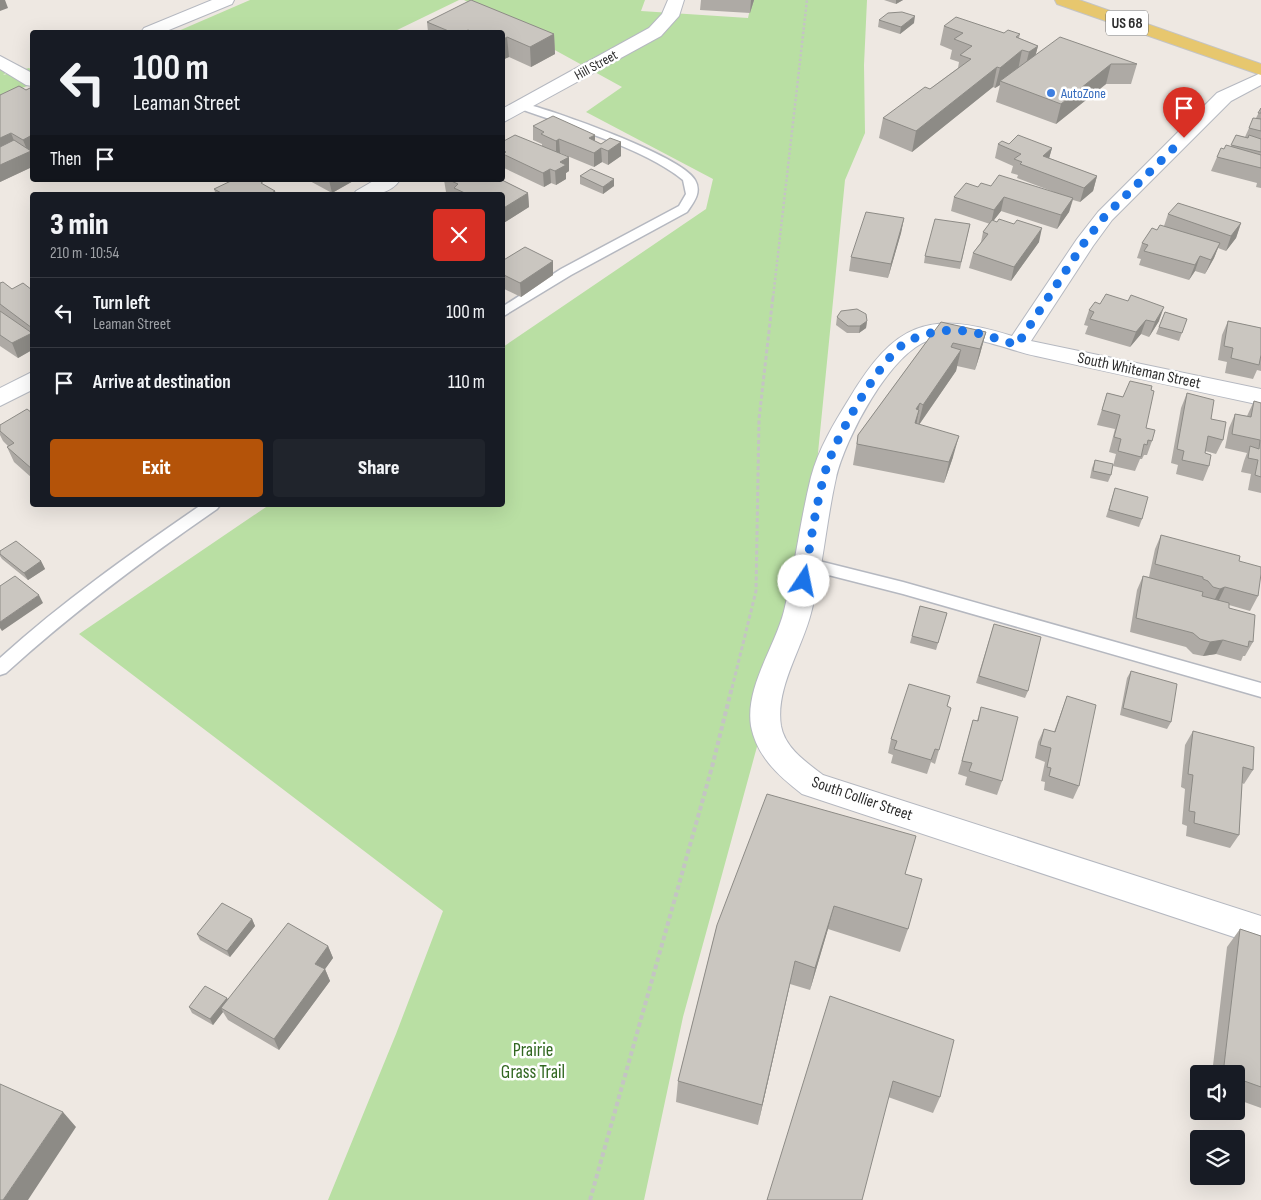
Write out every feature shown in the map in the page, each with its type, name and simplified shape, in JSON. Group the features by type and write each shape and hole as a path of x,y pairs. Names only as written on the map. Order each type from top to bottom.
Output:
{"main road":[{"name":"US 68","path":"1063,0 1261,70"}],"street":[{"path":"155,30 226,0"},
{"name":"Hill Street","path":"505,115 655,32 670,16 676,0"},
{"path":"0,61 28,85"},
{"path":"1017,345 1084,243 1105,216 1224,97 1261,78"},
{"path":"369,192 387,182"},
{"name":"South Collier Street","path":"1017,345 981,334 957,330 937,331 900,346 864,396 831,455 824,476 797,614 768,690 765,706 767,730 779,754 801,777 822,788 1261,931"},
{"name":"South Whiteman Street","path":"1017,345 1261,398"},
{"path":"0,398 30,381"}],"lane":[{"path":"505,311 566,272 684,209 690,200 693,190 688,178 677,168 522,106"},
{"path":"0,668 50,623 127,562 209,507"},
{"path":"807,564 903,588 1261,690"}],"path":[{"path":"590,1200 712,767 756,592 759,419 807,0"}],"green space":[{"path":"250,0 459,0 397,30 181,30"},
{"name":"Prairie Grass Trail","path":"464,0 645,0 641,11 748,18 752,0 867,0 864,65 865,133 845,180 807,564 683,1017 644,1200 328,1200 396,1034 443,911 79,634 266,507 505,507 505,346 706,209 713,179 586,112 622,87"},
{"path":"0,67 7,72 3,75 30,69 30,85 0,97"}],"building":[{"path":"471,0 554,34 530,47 507,37 505,38 505,30 446,30 427,22"},
{"path":"902,12 915,16 901,27 879,20 888,13"},
{"path":"956,17 1004,33 1008,30 1020,34 1016,37 1038,46 1029,52 1022,50 1000,68 997,67 916,131 883,118 925,87 930,89 971,59 960,55 972,46 954,39 963,33 944,26"},
{"path":"1060,37 1137,64 1111,64 1061,104 1000,81"},
{"path":"19,86 26,90 30,88 30,136 23,140 11,133 0,138 0,95"},
{"path":"553,116 595,135 589,138 601,144 610,138 621,142 608,151 601,148 594,153 559,139 556,141 541,134 544,132 533,126"},
{"path":"1253,118 1261,119 1261,131 1249,128"},
{"path":"515,135 569,157 560,162 566,165 555,171 550,169 543,173 505,155 505,140"},
{"path":"1018,135 1052,148 1043,156 1097,176 1084,188 1020,164 1022,162 1014,159 1021,154 998,144 1002,141 1009,144"},
{"path":"1236,135 1248,138 1249,135 1261,139 1261,152 1231,145"},
{"path":"14,140 30,151 0,165 0,147"},
{"path":"1226,145 1261,155 1261,168 1217,157 1221,148 1224,149"},
{"path":"591,169 614,179 603,187 580,176"},
{"path":"999,175 1073,198 1061,215 1004,197 994,210 954,197 966,183 978,187 981,183 991,186"},
{"path":"229,182 262,182 261,183 275,191 220,192 214,189"},
{"path":"454,182 505,182 528,193 505,207 505,192 463,192 454,188 458,184"},
{"path":"1178,203 1241,223 1231,236 1168,214"},
{"path":"866,212 904,218 891,264 851,257"},
{"path":"935,219 970,224 961,262 925,256"},
{"path":"999,219 1014,224 1017,220 1042,228 1014,267 973,253 988,234 983,232 992,220 997,222"},
{"path":"1160,225 1220,243 1211,260 1200,256 1195,265 1144,251 1148,245 1142,243 1152,228 1157,230"},
{"path":"525,247 553,261 520,283 505,276 505,259"},
{"path":"3,282 12,289 23,283 30,288 30,326 0,304 0,283"},
{"path":"1106,294 1128,301 1131,295 1164,307 1155,322 1146,320 1136,332 1090,319 1094,312 1089,310 1095,302 1100,304"},
{"path":"857,309 866,314 867,321 860,326 848,326 837,317 841,311"},
{"path":"0,311 30,332 30,334 12,343 0,335"},
{"path":"1165,312 1187,319 1182,333 1159,327"},
{"path":"1228,321 1261,328 1259,365 1231,358 1233,348 1224,346"},
{"path":"941,322 986,332 980,349 953,343 951,347 961,350 923,405 920,403 916,409 919,410 915,423 959,436 949,462 857,444 858,435"},
{"path":"1130,381 1152,386 1151,390 1154,391 1146,428 1155,430 1152,441 1148,440 1147,445 1144,444 1141,457 1118,451 1121,439 1114,437 1120,415 1102,410 1107,393 1123,397"},
{"path":"1187,393 1214,400 1211,419 1226,422 1223,440 1208,436 1205,453 1211,455 1209,466 1182,460 1184,451 1177,449"},
{"path":"1254,401 1261,403 1261,477 1255,475 1258,460 1248,458 1250,446 1259,449 1260,440 1232,434 1235,414 1251,417"},
{"path":"27,409 30,411 30,467 7,447 14,443 0,431 0,425"},
{"path":"1095,460 1113,464 1111,475 1093,471"},
{"path":"1115,488 1148,497 1142,519 1109,510"},
{"path":"1161,535 1240,556 1239,561 1261,567 1258,596 1225,587 1220,589 1213,587 1203,577 1155,564"},
{"path":"16,541 41,561 24,573 0,554 0,551"},
{"path":"15,576 39,595 0,622 0,586"},
{"path":"1143,576 1203,592 1202,596 1229,603 1229,608 1255,615 1253,642 1249,641 1248,647 1223,640 1210,642 1200,639 1193,633 1136,618"},
{"path":"920,606 947,613 938,643 912,636"},
{"path":"994,624 1041,637 1028,691 979,676"},
{"path":"1131,671 1177,684 1171,722 1123,708"},
{"path":"909,684 950,696 947,706 951,708 939,750 935,749 931,760 894,749 897,741 891,739"},
{"path":"1067,696 1096,705 1079,786 1049,776 1051,768 1047,767 1051,748 1040,745 1044,729 1055,732"},
{"path":"981,707 1018,717 1002,781 969,771 972,763 962,761 973,720 978,721"},
{"path":"1193,731 1254,747 1253,770 1243,767 1239,835 1194,823 1195,812 1189,811 1193,775 1188,774"},
{"path":"767,794 916,836 905,874 922,879 908,929 834,906 815,968 795,961 762,1105 678,1081 717,925"},
{"path":"222,903 252,919 227,951 197,934"},
{"path":"288,923 328,946 315,964 325,969 274,1039 221,1008"},
{"path":"1240,929 1261,936 1261,1087 1245,1081 1245,1065 1224,1065"},
{"path":"205,986 227,998 210,1019 189,1007"},
{"path":"830,996 954,1040 940,1097 893,1081 862,1200 767,1200"},
{"path":"0,1084 63,1112 3,1200 0,1200"}],"place":[{"name":"AutoZone","path":"1051,93"}],"route":[{"path":"804,581 824,476 831,455 864,396 900,346 937,331 957,330 981,334 1017,345 1084,243 1105,216 1184,138"}]}
